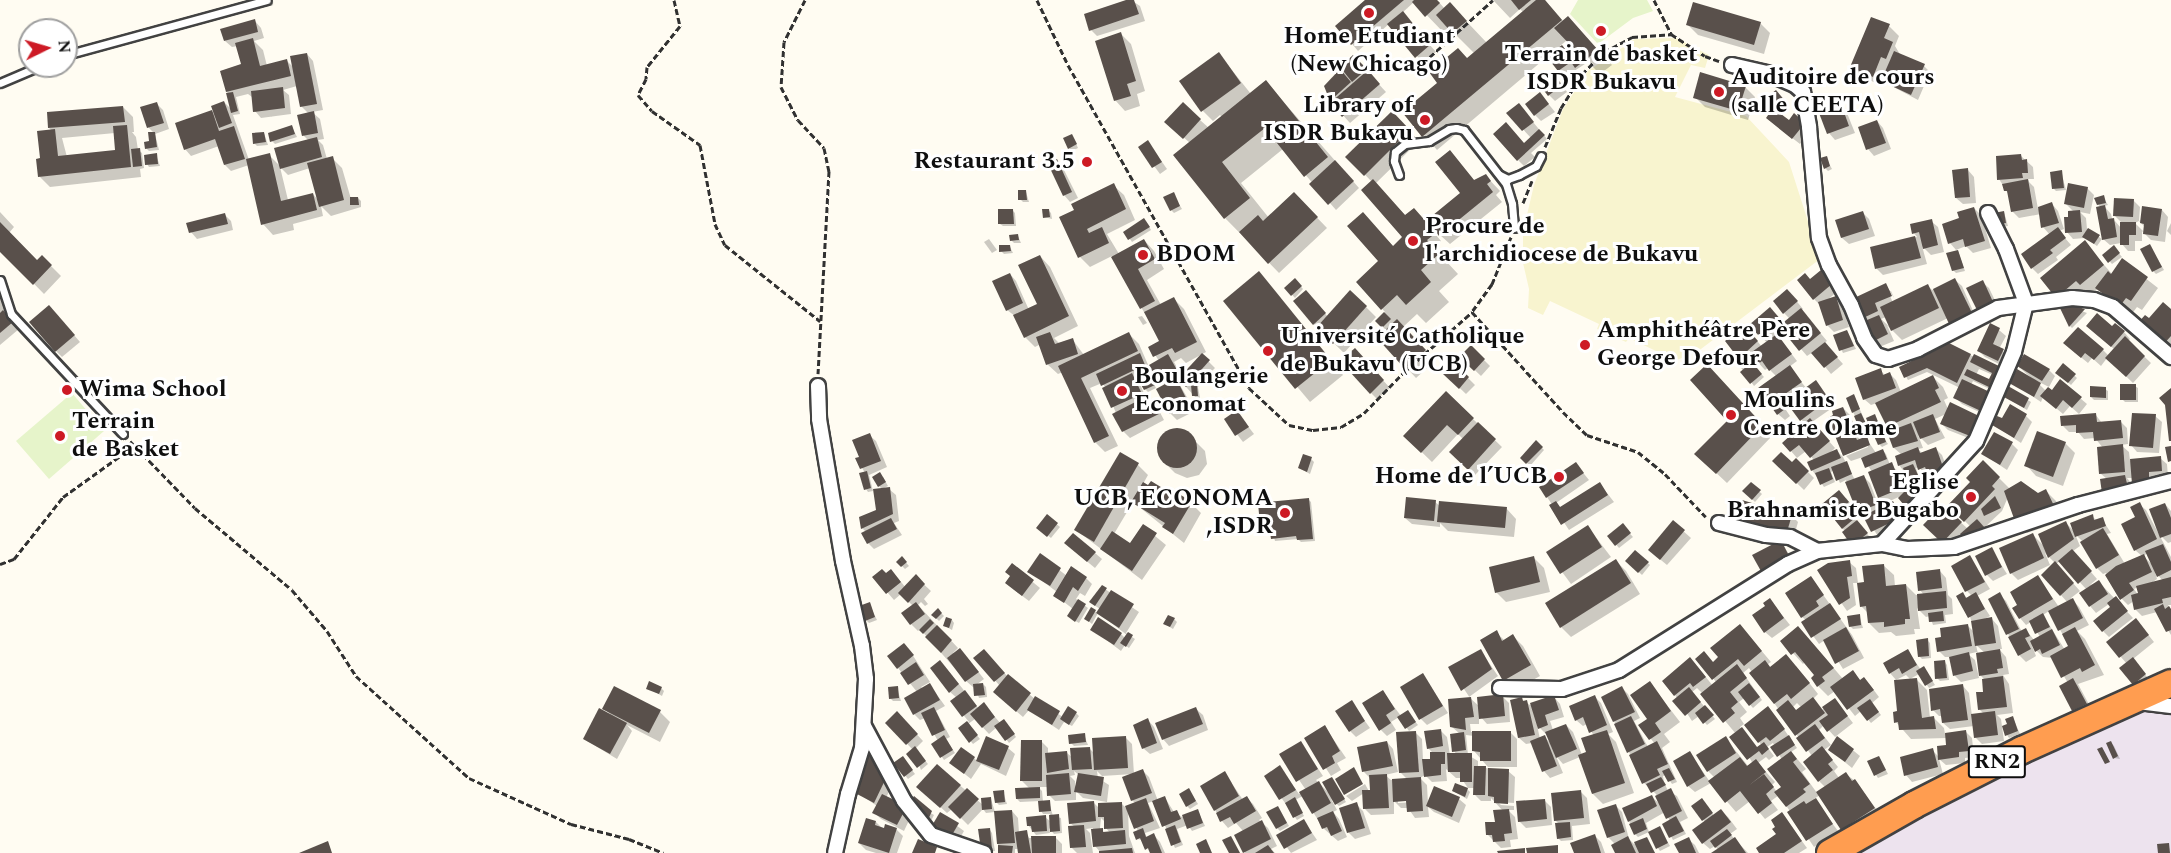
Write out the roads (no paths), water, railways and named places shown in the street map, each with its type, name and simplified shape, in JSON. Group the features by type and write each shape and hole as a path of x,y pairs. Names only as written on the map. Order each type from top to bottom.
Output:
{"highway":[{"name":"RN2","path":"1830,853 1953,785 2171,683"}],"street":[{"path":"1732,65 1776,77 1795,85 1803,92 1809,127 1819,238 1829,265 1851,305 1864,338 1876,355 1888,359 1918,349 1998,308 2072,298 2094,300 2113,307 2171,357"},
{"path":"1882,544 1976,441 2014,352 2026,303 2006,249 1988,213"},
{"path":"818,386 819,419 843,561 862,646 866,679 862,748 848,794 835,853"},
{"path":"1500,688 1562,689 1620,670 1788,564 1817,551 1882,544 1907,549 1954,547 2078,505 2171,481"},
{"path":"1719,523 1766,535 1790,537 1817,551"},
{"path":"2129,701 2171,706"},
{"path":"864,726 904,801 931,835 984,853"}],"lane":[{"path":"78,51 267,0"},
{"path":"0,83 18,75"},
{"path":"1399,175 1394,161 1395,152 1405,144 1430,141 1456,128 1464,130 1506,184 1512,204 1514,228"},
{"path":"1499,175 1508,179 1519,175 1536,166 1541,156"},
{"path":"0,280 11,314 123,434"}],"place":[{"name":"Home Etudiant (New Chicago)","path":"1369,13"},
{"name":"Terrain de basket ISDR Bukavu","path":"1601,31"},
{"name":"Auditoire de cours (salle CEETA)","path":"1719,92"},
{"name":"Library of ISDR Bukavu","path":"1425,120"},
{"name":"Restaurant 3.5","path":"1087,162"},
{"name":"Procure de l'archidiocese de Bukavu","path":"1413,241"},
{"name":"BDOM","path":"1143,255"},
{"name":"Amphithéâtre Père George Defour","path":"1585,345"},
{"name":"Université Catholique de Bukavu (UCB)","path":"1268,351"},
{"name":"Wima School","path":"67,390"},
{"name":"Boulangerie Economat","path":"1122,391"},
{"name":"Moulins Centre Olame","path":"1731,415"},
{"name":"Terrain de Basket","path":"60,436"},
{"name":"Home de l’UCB","path":"1559,477"},
{"name":"Eglise Brahnamiste Bugabo","path":"1971,497"},
{"name":"UCB, ECONOMA ,ISDR","path":"1285,513"}]}
